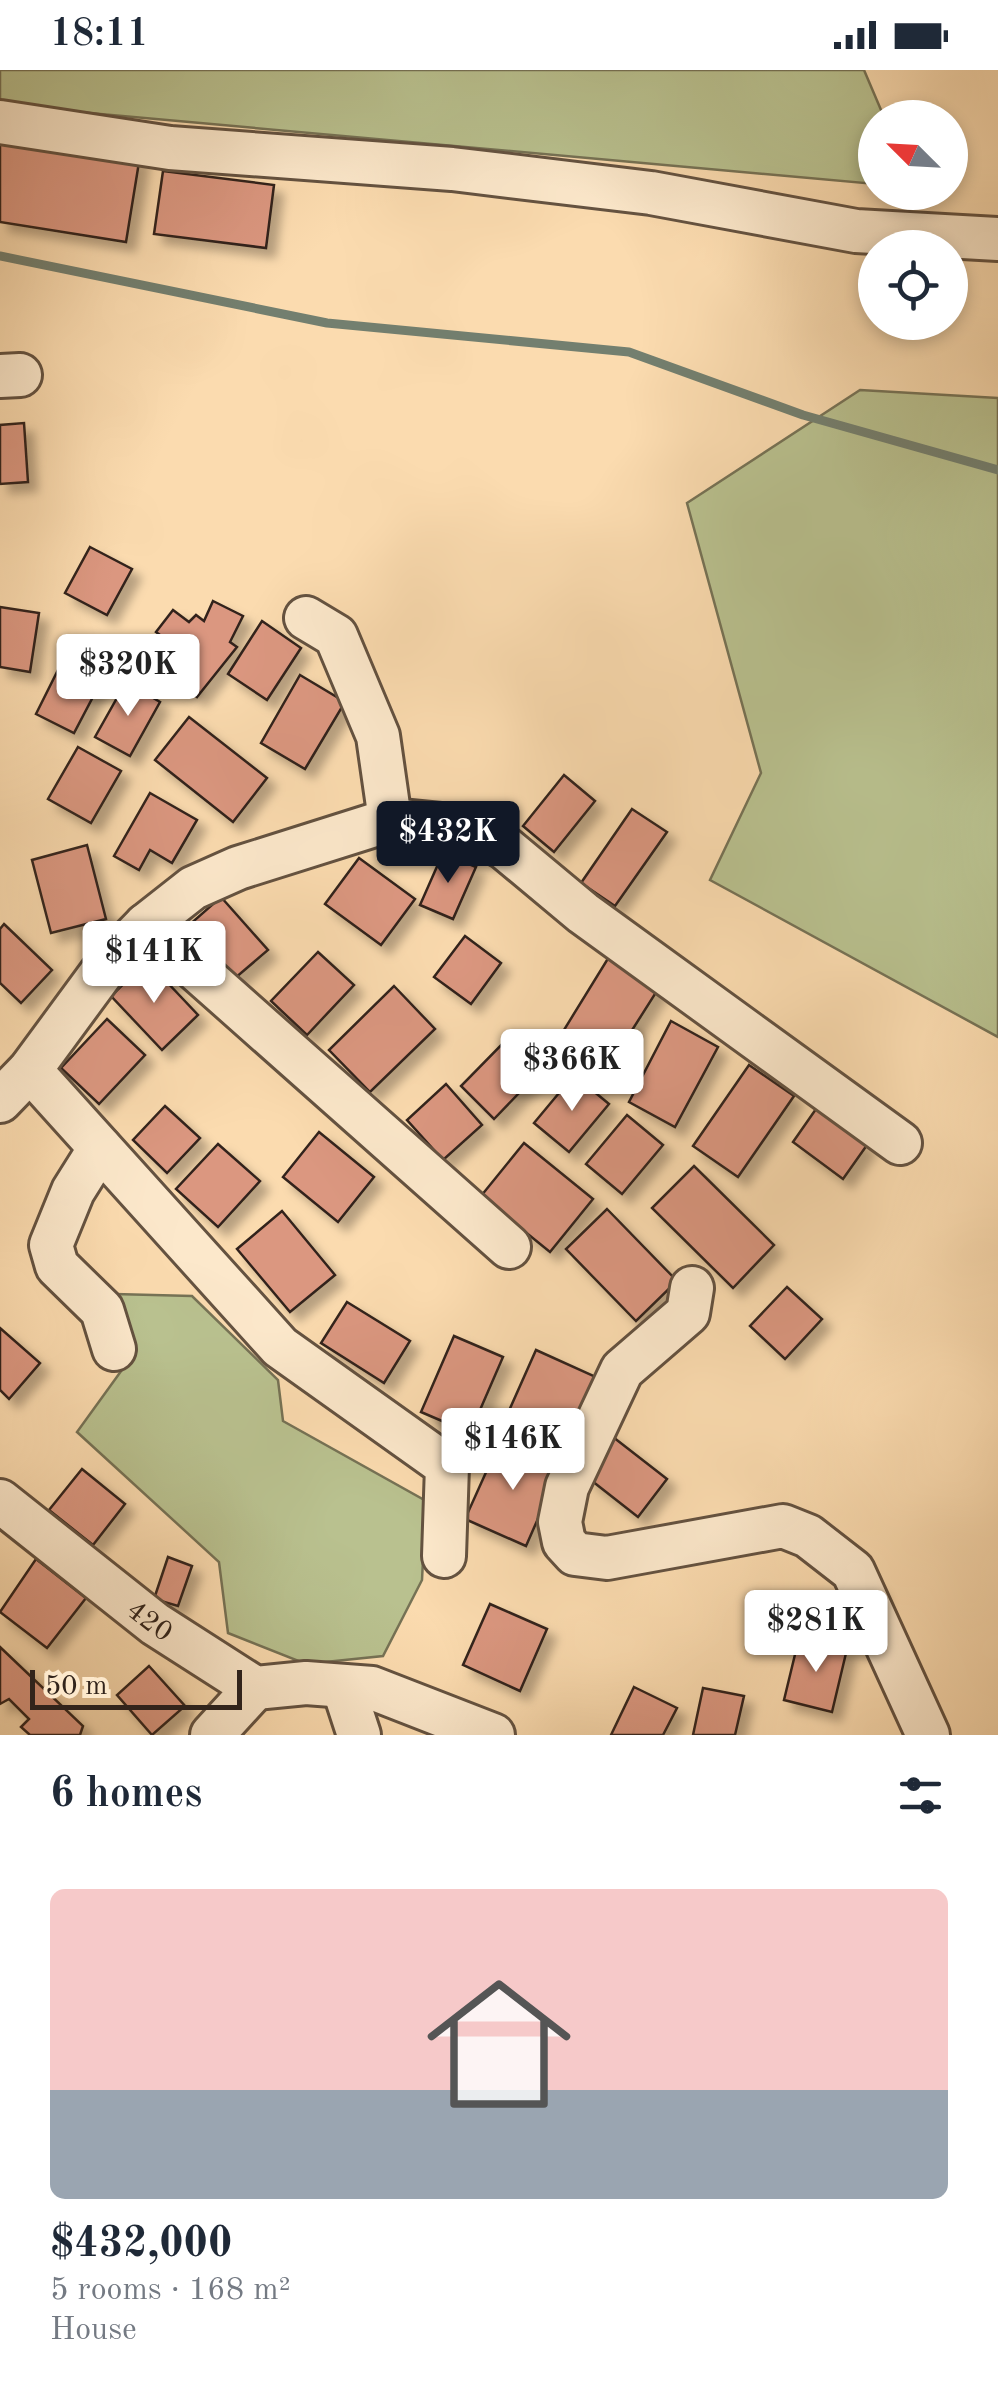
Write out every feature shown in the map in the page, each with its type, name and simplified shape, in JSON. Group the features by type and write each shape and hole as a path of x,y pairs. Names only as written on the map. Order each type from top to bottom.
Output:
{"street":[{"path":"0,122 240,156 452,169 651,193 856,232 998,239"},
{"path":"306,618 336,636 364,702 378,736 390,820"},
{"path":"0,1101 30,1070 108,964 146,925 193,888 238,868 390,820 440,825 483,836 504,848 583,913 900,1143"},
{"path":"146,925 509,1247"},
{"path":"30,1070 280,1347 447,1466 444,1556"},
{"path":"100,1148 72,1191 51,1244 57,1266 102,1310 114,1349"},
{"path":"692,1288 688,1312 622,1370 567,1487 560,1522 564,1542 575,1554 607,1558 783,1526 808,1536 852,1571 928,1735"},
{"name":"420","path":"0,1501 155,1624 255,1688"},
{"path":"343,1686 359,1735"},
{"path":"212,1735 255,1688 343,1686 372,1688 493,1735"}],"green space":[{"path":"0,70 864,70 877,100 858,100 858,182 0,105"},
{"path":"860,390 998,398 998,1037 710,880 761,773 687,503"},
{"path":"114,1294 192,1296 278,1380 283,1421 426,1501 422,1580 383,1656 306,1664 228,1633 219,1562 77,1432 132,1356"}],"building":[{"path":"0,134 140,156 126,242 0,222"},
{"path":"163,171 274,185 266,248 154,234"},
{"path":"24,423 28,482 0,484 0,425"},
{"path":"90,547 132,569 107,615 65,593"},
{"path":"213,601 243,616 230,642 237,647 197,697 156,665 172,644 156,632 173,610 189,622 196,615 204,621"},
{"path":"0,607 39,613 30,672 0,667"},
{"path":"262,621 301,648 267,700 228,674"},
{"path":"67,652 106,672 74,733 36,714"},
{"path":"300,675 345,702 305,769 261,743"},
{"path":"126,682 160,702 130,756 95,737"},
{"path":"189,717 267,778 233,822 155,760"},
{"path":"78,747 121,771 91,823 48,799"},
{"path":"564,775 595,801 554,852 523,826"},
{"path":"150,793 197,820 172,863 150,850 139,870 114,856"},
{"path":"632,809 667,832 615,906 581,883"},
{"path":"87,845 106,919 51,933 32,860"},
{"path":"443,853 476,867 453,919 420,905"},
{"path":"359,858 415,899 381,945 325,904"},
{"path":"221,897 268,950 234,979 188,926"},
{"path":"4,924 52,970 21,1003 0,983 0,929"},
{"path":"465,936 501,963 471,1004 434,977"},
{"path":"318,952 354,985 307,1035 271,1001"},
{"path":"612,952 662,983 608,1068 559,1038"},
{"path":"147,961 198,1015 162,1050 111,996"},
{"path":"394,986 435,1029 370,1092 329,1050"},
{"path":"107,1019 145,1055 99,1104 61,1068"},
{"path":"671,1021 718,1047 675,1127 629,1102"},
{"path":"511,1035 544,1067 494,1119 461,1086"},
{"path":"749,1065 794,1096 738,1177 693,1146"},
{"path":"574,1075 609,1104 569,1152 534,1123"},
{"path":"446,1084 482,1125 443,1160 407,1120"},
{"path":"165,1106 200,1138 167,1173 133,1140"},
{"path":"816,1109 867,1145 843,1179 793,1142"},
{"path":"627,1115 663,1145 622,1194 586,1164"},
{"path":"319,1132 374,1177 338,1222 283,1177"},
{"path":"524,1143 593,1199 550,1252 481,1196"},
{"path":"218,1144 260,1181 218,1227 176,1189"},
{"path":"694,1166 774,1245 733,1288 652,1208"},
{"path":"607,1209 677,1281 636,1321 566,1249"},
{"path":"282,1211 335,1275 290,1312 237,1249"},
{"path":"787,1287 822,1319 785,1359 750,1326"},
{"path":"347,1302 410,1341 384,1383 321,1343"},
{"path":"0,1328 40,1363 9,1399 0,1390"},
{"path":"454,1336 503,1357 470,1433 421,1412"},
{"path":"536,1350 596,1377 567,1440 508,1413"},
{"path":"604,1430 667,1479 638,1517 587,1477"},
{"path":"501,1439 561,1466 526,1546 465,1519"},
{"path":"82,1469 125,1504 93,1545 49,1510"},
{"path":"168,1557 192,1566 178,1606 154,1599"},
{"path":"36,1559 86,1598 47,1648 0,1612"},
{"path":"490,1604 547,1629 520,1691 463,1665"},
{"path":"799,1638 847,1649 832,1712 784,1700"},
{"path":"0,1647 83,1726 80,1735 30,1735 21,1727 29,1719 9,1699 0,1704"},
{"path":"149,1666 185,1706 152,1735 117,1695"},
{"path":"634,1687 677,1708 663,1735 611,1735"},
{"path":"703,1688 744,1696 735,1735 693,1735"}],"waterway":[{"path":"0,256 327,323 629,352 803,415 998,470"}]}
